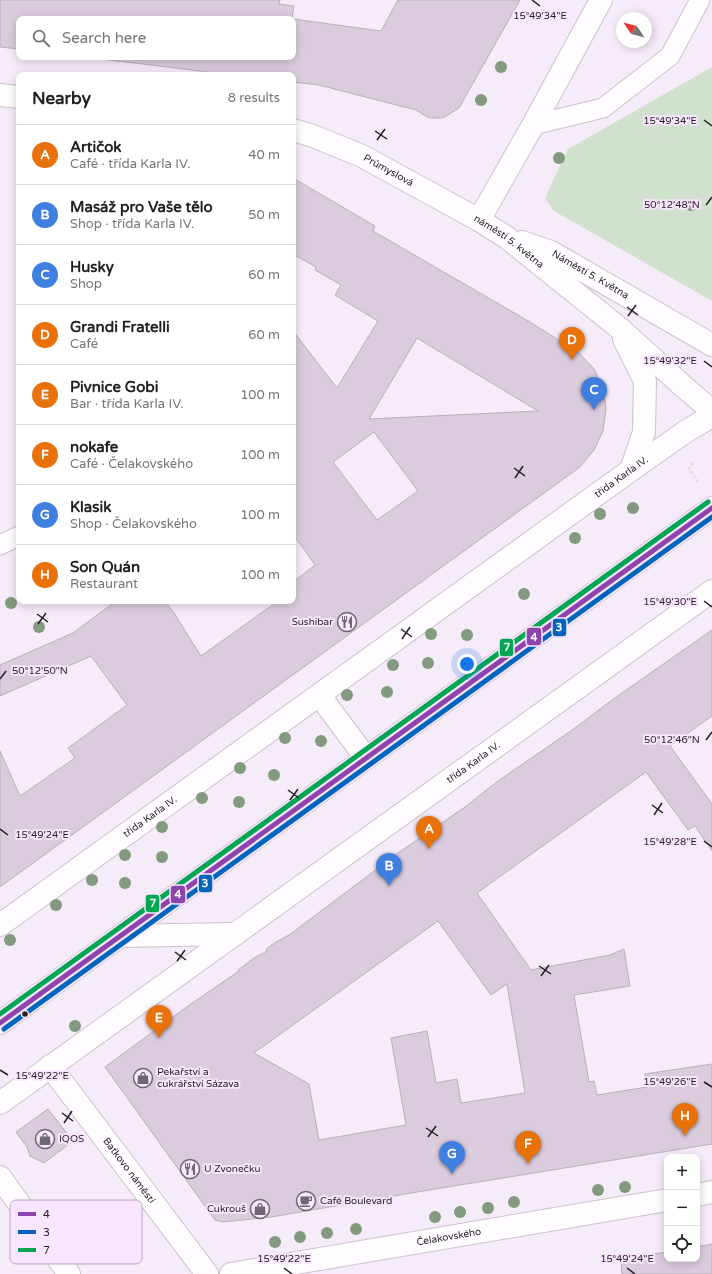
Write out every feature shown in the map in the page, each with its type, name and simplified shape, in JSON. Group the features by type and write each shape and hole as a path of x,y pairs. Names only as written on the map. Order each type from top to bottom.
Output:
{"street":[{"name":"náměstí 5. května","path":"601,0 533,126 479,220 506,237 618,327 712,411"},
{"path":"0,95 16,97"},
{"name":"Průmyslová","path":"296,131 314,136 362,156 479,220"},
{"name":"Náměstí 5. Května","path":"506,237 551,252 712,346"},
{"path":"618,327 645,381 644,432 631,470"},
{"name":"třída Karla IV.","path":"0,925 320,696 631,470 685,432 712,416"},
{"path":"0,1023 712,508"},
{"name":"třída Karla IV.","path":"0,1103 712,591"},
{"path":"320,696 366,758"},
{"path":"120,936 235,934"},
{"name":"Baťkovo náměstí","path":"50,1066 208,1274"},
{"path":"0,1176 17,1200"},
{"path":"700,1194 712,1192"},
{"name":"Čelakovského","path":"231,1274 664,1201"},
{"path":"62,1264 69,1274"}],"lane":[{"path":"533,126 602,108 670,56 700,0"},
{"path":"0,545 16,537"}],"path":[{"path":"602,108 712,168"}],"green space":[{"path":"712,67 712,301 554,211 545,198 568,149"}],"building":[{"path":"0,0 280,0 279,4 294,6 292,16 16,16 16,49 0,47"},
{"path":"398,0 520,0 459,108 443,118 429,118 416,110 319,85 296,82 296,72 208,72 110,60 296,60 296,19 381,31"},
{"path":"296,180 375,226 373,231 530,322 579,353 595,370 604,394 606,409 603,431 594,450 580,467 0,887 0,751 20,796 75,758 68,748 127,705 91,656 0,696 0,665 73,633 112,604 167,604 201,656 274,604 296,604 296,580 315,565 296,538 296,335 337,388 378,321 335,295 341,285 315,270 316,267 296,256","holes":["417,338 538,411 369,419","374,432 418,491 377,520 333,462"]},
{"path":"712,630 712,716 670,746 712,804 712,851 695,826 688,830 646,772 477,893 531,970 610,955 624,949 630,986 574,995 589,1082 594,1081 597,1095 647,1087 645,1074 712,1064 712,1144 271,1217 223,1222 215,1220 105,1067 188,1006 239,971 238,970 254,958 267,951 266,949 289,935 398,853 465,807 498,781 575,728 612,700","holes":["438,921 491,995 507,984 525,1093 461,1103 457,1079 436,1083 427,1031 391,1038 406,1125 319,1140 309,1084 254,1053"]},
{"path":"48,1109 73,1141 44,1163 30,1156 27,1147 16,1132"},
{"path":"712,1244 712,1274 622,1274 621,1259 664,1252 664,1262 700,1262 700,1246"}],"transit line":[{"name":"7","path":"0,1014 708,502"},
{"name":"4","path":"0,1023 712,508"},
{"name":"3","path":"4,1029 712,517"}],"place":[{"name":"Grandi Fratelli","path":"572,360"},
{"name":"Husky","path":"594,410"},
{"name":"Sushibar","path":"347,622"},
{"name":"Artičok","path":"429,849"},
{"name":"Masáž pro Vaše tělo","path":"389,886"},
{"name":"Pivnice Gobi","path":"159,1038"},
{"name":"Pekařství a cukrářství Sázava","path":"143,1078"},
{"name":"Son Quán","path":"685,1136"},
{"name":"IQOS","path":"45,1139"},
{"name":"nokafe","path":"528,1164"},
{"name":"U Zvonečku","path":"190,1169"},
{"name":"Klasik","path":"452,1174"},
{"name":"Café Boulevard","path":"306,1201"},
{"name":"Cukrouš","path":"260,1209"}]}
